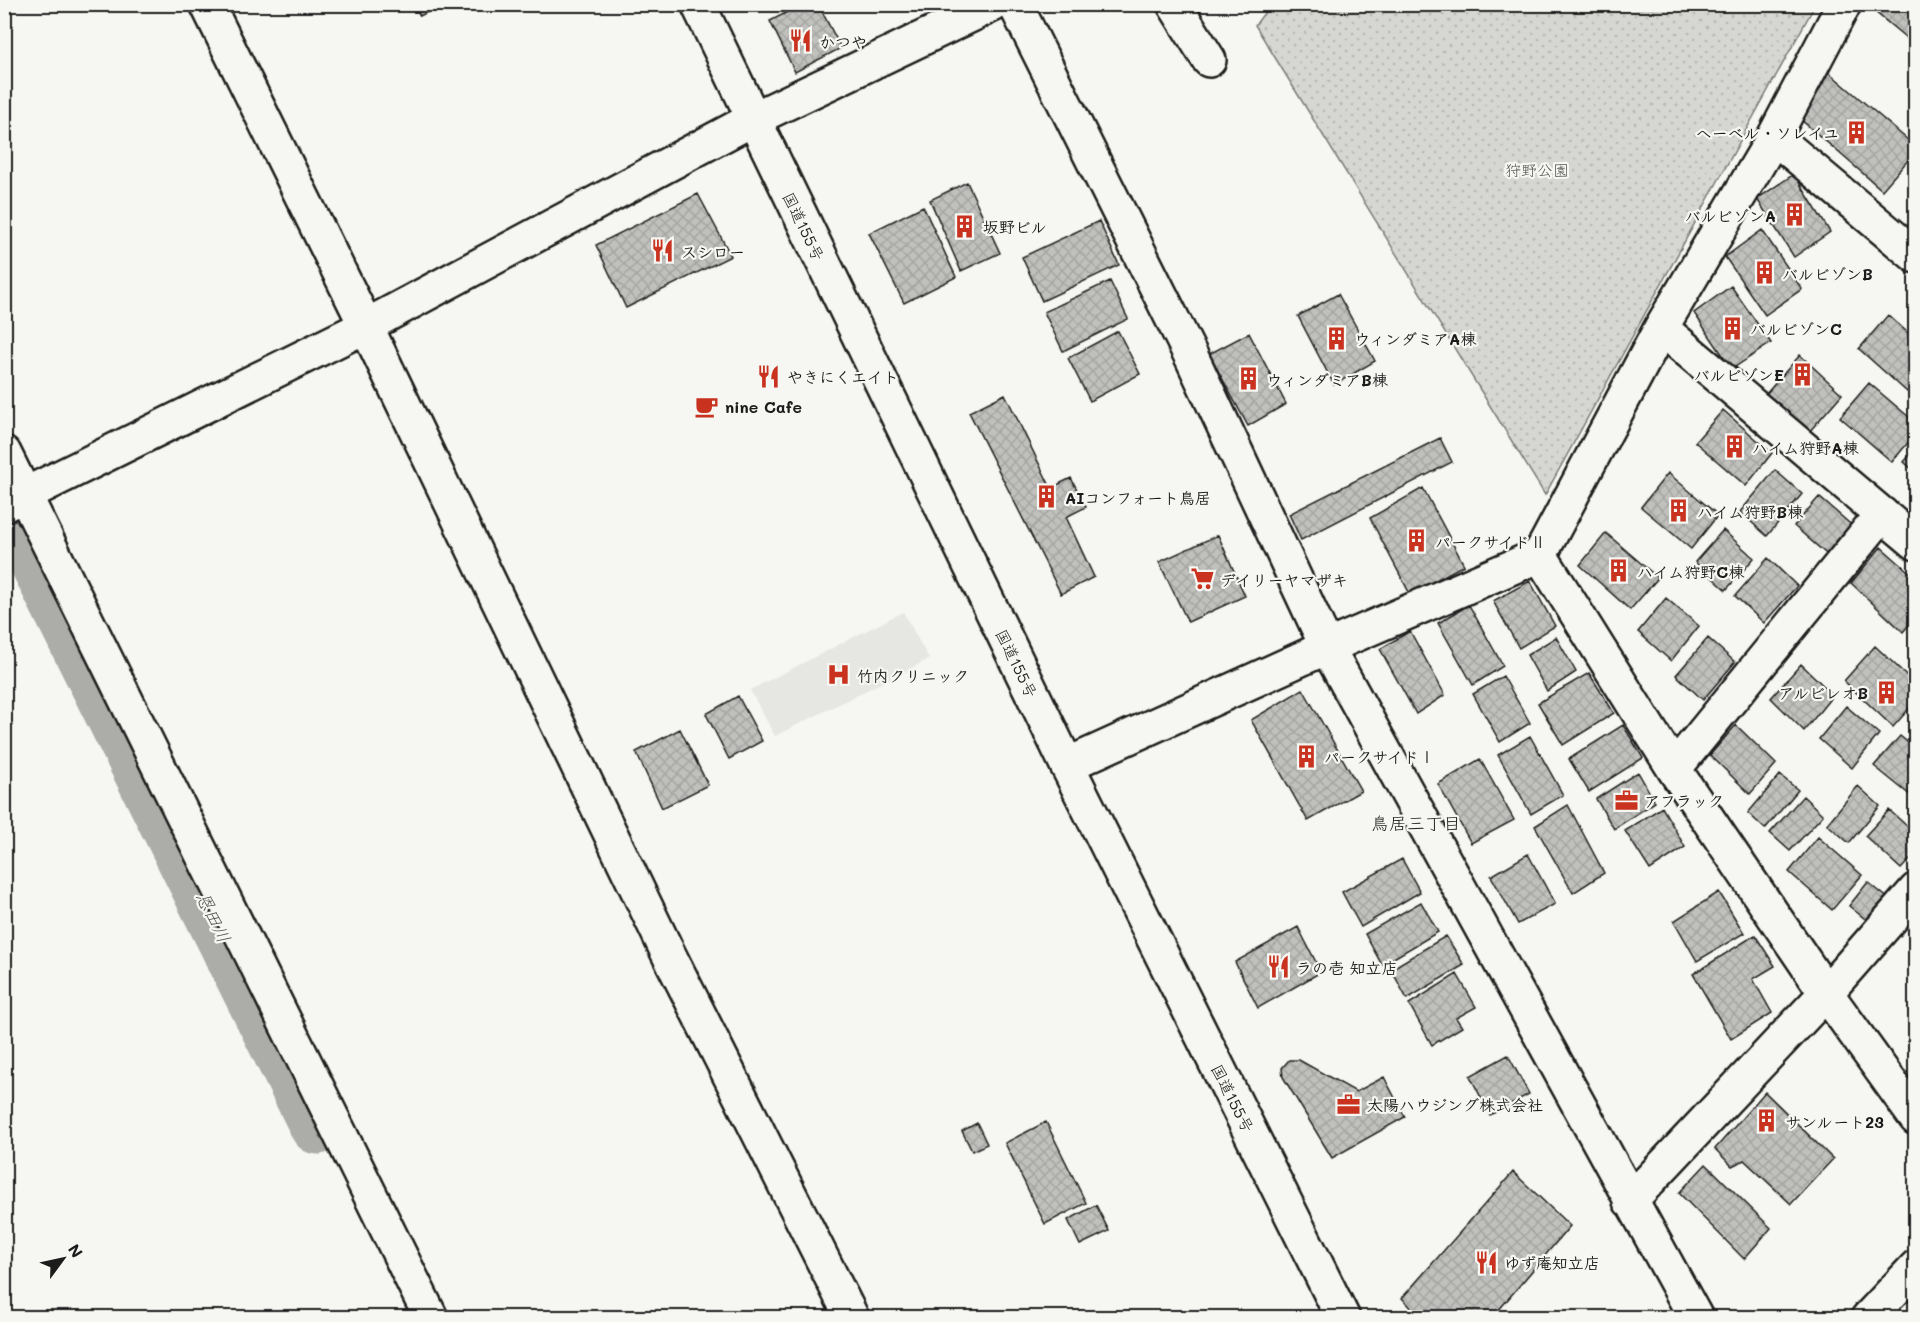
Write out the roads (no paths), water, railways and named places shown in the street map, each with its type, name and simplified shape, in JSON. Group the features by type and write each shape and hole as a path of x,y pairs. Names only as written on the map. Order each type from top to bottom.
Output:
{"main road":[{"path":"207,4 366,326 668,953 852,1317"},
{"name":"国道155号","path":"698,4 1067,765 1343,1317"},
{"path":"15,500 366,326 753,119 994,4"},
{"path":"1015,4 1192,358 1326,647 1696,1317"},
{"path":"1174,4 1209,60"},
{"path":"1067,765 1326,647 1540,555 1661,328 1774,137 1844,4"},
{"path":"1774,137 1916,256"},
{"path":"1661,328 1916,543"},
{"path":"4,453 15,500 431,1317"},
{"path":"1674,769 1882,514"},
{"path":"1540,555 1674,769 1826,993 1916,1118"},
{"path":"1630,1201 1826,993 1916,890"},
{"path":"1868,1317 1916,1267"}],"waterway":[{"name":"恩田川","path":"15,516 318,1126"}],"place":[{"name":"かつや","path":"801,41"},
{"name":"ヘーベル・ソレイユ","path":"1857,132"},
{"name":"バルビゾンA","path":"1794,215"},
{"name":"坂野ビル","path":"965,226"},
{"name":"スシロー","path":"663,251"},
{"name":"バルビゾンB","path":"1764,273"},
{"name":"バルビゾンC","path":"1732,328"},
{"name":"ウィンダミアA棟","path":"1336,338"},
{"name":"バルビゾンE","path":"1802,374"},
{"name":"やきにくエイト","path":"769,376"},
{"name":"ウィンダミアB棟","path":"1248,379"},
{"name":"nine Cafe","path":"707,406"},
{"name":"ハイム狩野A棟","path":"1734,447"},
{"name":"AIコンフォート鳥居","path":"1047,497"},
{"name":"ハイム狩野B棟","path":"1679,511"},
{"name":"パークサイドⅡ","path":"1417,541"},
{"name":"ハイム狩野C棟","path":"1619,571"},
{"name":"デイリーヤマザキ","path":"1202,579"},
{"name":"竹内クリニック","path":"839,675"},
{"name":"アルビレオB","path":"1886,692"},
{"name":"パークサイドⅠ","path":"1306,756"},
{"name":"アフラック","path":"1626,800"},
{"name":"ラの壱 知立店","path":"1278,967"},
{"name":"太陽ハウジング株式会社","path":"1349,1104"},
{"name":"サンルート23","path":"1767,1121"},
{"name":"ゆず庵知立店","path":"1486,1262"}],"district":[{"name":"鳥居三丁目","path":"1416,823"}],"park label":[{"name":"狩野公園","path":"1537,169"}]}
